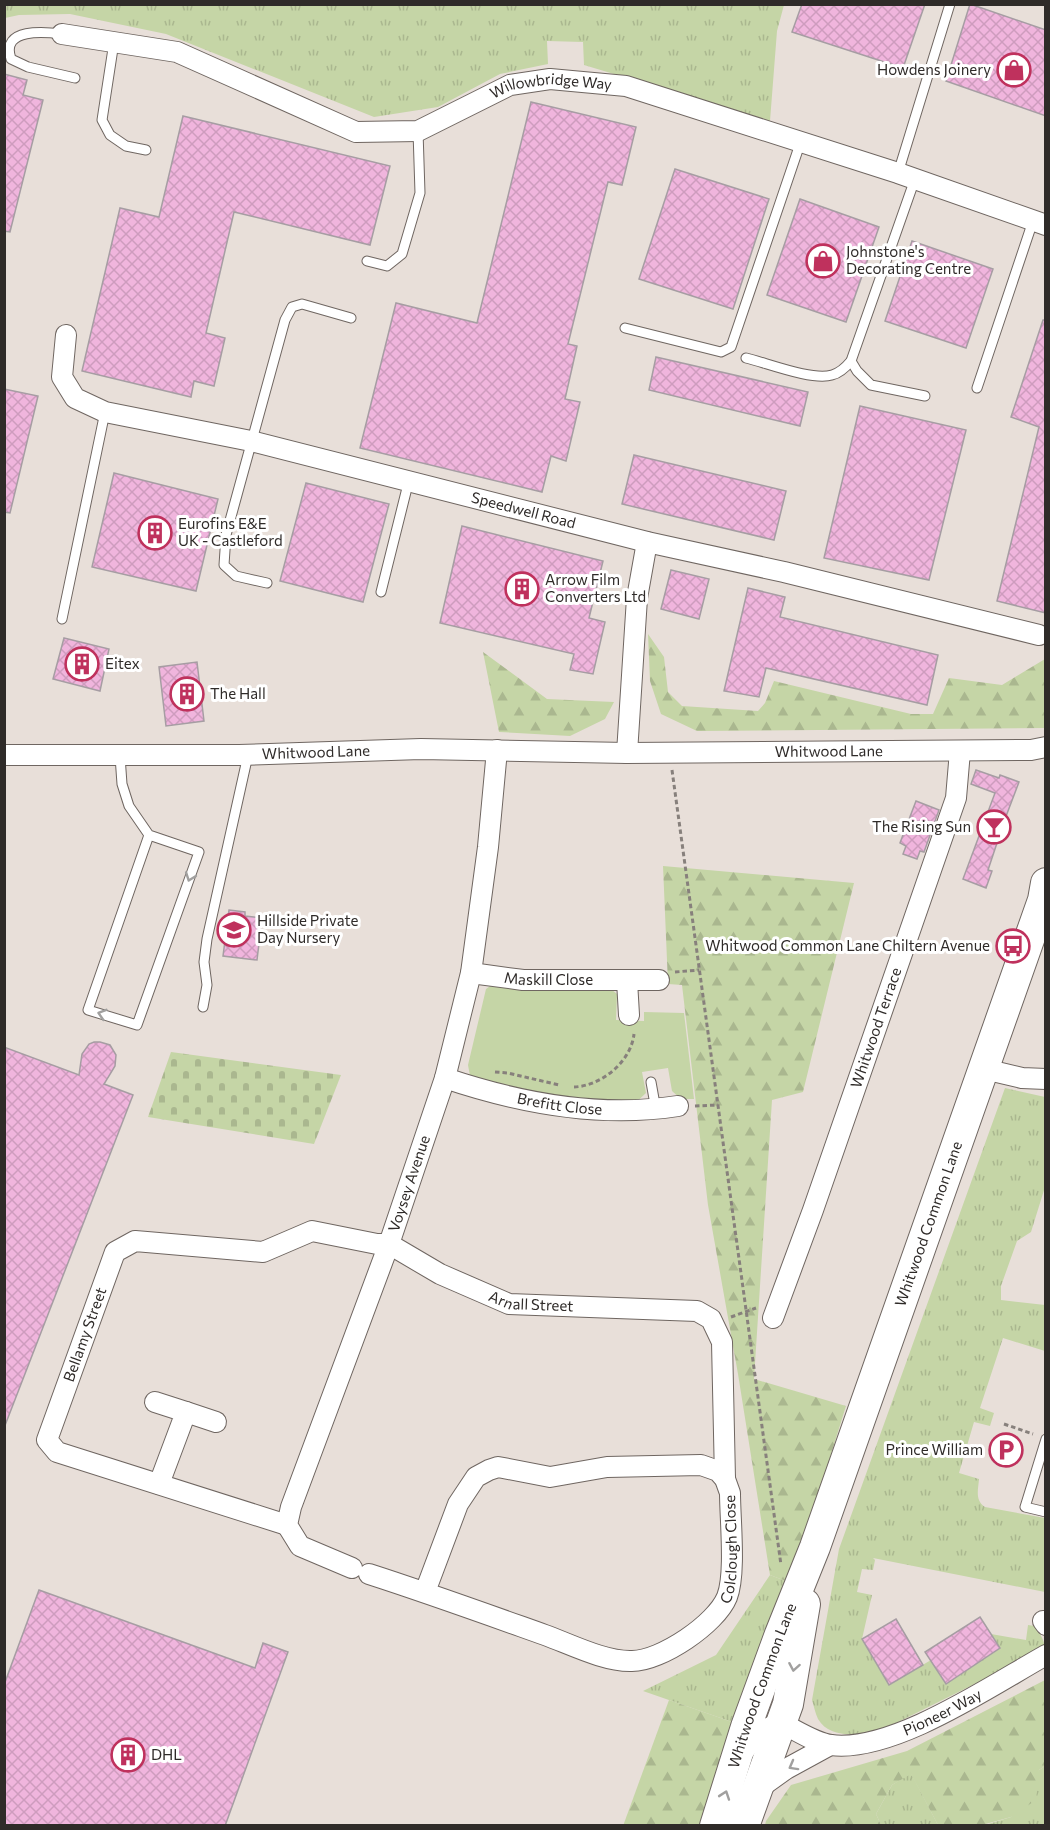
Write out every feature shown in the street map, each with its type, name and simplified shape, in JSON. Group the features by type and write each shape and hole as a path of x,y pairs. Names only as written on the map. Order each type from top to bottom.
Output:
{"main road":[{"name":"Whitwood Common Lane","path":"715,1826 746,1727 815,1547 1045,893"},
{"name":"Whitwood Common Lane","path":"744,1826 758,1789 791,1720 815,1547"}],"street":[{"name":"Willowbridge Way","path":"62,34 177,52 356,132 418,131 510,85 549,79 626,86 907,176 1039,223"},
{"name":"Speedwell Road","path":"66,335 62,377 75,398 105,412 251,441 647,542 784,572 1039,635"},
{"path":"627,753 637,598 647,542"},
{"name":"Whitwood Lane","path":"4,754 248,755 422,749 627,753 1041,752"},
{"name":"Voysey Avenue","path":"286,1525 389,1244 445,1078 471,973 488,847 497,750"},
{"name":"Whitwood Terrace","path":"771,1309 813,1210 956,798 960,751"},
{"name":"Maskill Close","path":"471,973 523,980 659,980"},
{"path":"627,981 629,1015"},
{"path":"984,1069 1022,1078 1046,1079"},
{"name":"Brefitt Close","path":"445,1078 489,1092 553,1105 610,1111 678,1107"},
{"name":"Bellamy Street","path":"286,1525 57,1452 47,1440 115,1252 135,1241 263,1252 312,1231 377,1244 389,1244"},
{"name":"Arnall Street","path":"389,1244 440,1274 508,1304 697,1311 711,1319 722,1342 725,1479"},
{"path":"155,1402 216,1422"},
{"path":"159,1484 186,1412"},
{"name":"Colclough Close","path":"286,1525 300,1546 360,1571 592,1652 633,1661 648,1658 680,1643 716,1613 726,1598 731,1581 730,1493 725,1479 718,1471 701,1465 607,1467 550,1477 498,1467 476,1477 459,1504 425,1592"},
{"name":"Pioneer Way","path":"758,1789 786,1769 830,1745 862,1744 897,1735 931,1719 1046,1655"},
{"path":"737,1761 760,1732 768,1726 791,1720"},
{"name":"Pioneer Way","path":"791,1720 830,1745"}],"lane":[{"path":"746,358 815,376 832,375 851,361 907,176 950,4"},
{"path":"62,34 37,31 27,33 13,40 8,53 11,59 28,66 75,78"},
{"path":"114,42 102,120 110,135 126,146 146,150"},
{"path":"367,261 387,266 402,254 420,193 418,131"},
{"path":"625,328 721,352 731,347 801,141"},
{"path":"977,388 1039,223"},
{"path":"267,584 236,576 224,565 226,535 285,320 292,307 302,304 351,318"},
{"path":"851,361 871,385 925,396"},
{"path":"62,619 105,412"},
{"path":"381,592 409,480"},
{"path":"203,1007 207,985 204,962 207,939 248,755"},
{"path":"120,756 122,784 129,806 149,835 199,852 137,1025 88,1010 149,835"},
{"path":"651,1082 656,1110"},
{"path":"1046,1439 1025,1508 1046,1512"}],"path":[{"path":"669,753 781,1568"},
{"path":"471,1087 476,1079 485,1072 508,1073 565,1086 585,1086 595,1083 612,1071 630,1047 634,1025 629,1015"},
{"path":"1004,1424 1035,1435"}],"green space":[{"path":"5,4 784,5 777,31 770,121 584,65 583,42 547,41 548,64 500,74 438,107 374,117 166,34 70,14 19,15 5,18"},
{"path":"648,634 664,657 668,692 682,706 758,711 765,703 774,681 911,714 933,714 949,678 1002,685 1045,659 1045,728 697,731 661,714 650,681"},
{"path":"483,652 547,699 614,702 605,719 570,736 499,732"},
{"path":"663,866 854,883 803,1092 772,1100 754,1379 846,1406 791,1583 770,1575 708,1205 682,985 668,984"},
{"path":"493,984 606,985 617,994 616,1020 644,1021 644,1012 684,1013 694,1099 681,1099 672,1091 668,1068 642,1072 646,1093 631,1107 551,1101 482,1084 470,1076 468,1065 486,989"},
{"path":"171,1052 341,1075 314,1144 148,1117"},
{"path":"1005,1088 1045,1097 1045,1187 1031,1232 1017,1241 1001,1286 1001,1300 1045,1305 1045,1351 1003,1338 980,1408 994,1413 990,1426 974,1422 959,1473 979,1479 978,1498 985,1507 1045,1518 1045,1592 873,1558 875,1560 873,1570 862,1569 857,1592 872,1595 862,1639 889,1685 931,1660 946,1684 1000,1648 991,1634 1026,1640 1028,1625 1035,1626 1045,1649 882,1730 857,1734 831,1731 818,1719 812,1700 839,1549"},
{"path":"770,1575 791,1583 735,1723 643,1691 716,1655"},
{"path":"1045,1680 1045,1766 1039,1770 1036,1800 1011,1817 982,1825 938,1825 911,1774 892,1785 876,1814 881,1825 765,1825 791,1785 907,1751"},
{"path":"669,1700 735,1723 701,1825 623,1826"},
{"path":"1045,1766 1045,1825 982,1826 1011,1817 1039,1770"},
{"path":"911,1773 938,1825 881,1825 876,1814 892,1785"}],"building":[{"path":"802,4 925,4 903,68 792,32"},
{"path":"970,4 1046,30 1046,116 946,81"},
{"path":"4,74 27,80 23,95 43,100 10,232 4,231"},
{"path":"531,102 636,127 622,185 608,182 568,344 577,346 565,399 580,402 566,461 551,456 542,492 360,448 396,303 477,323"},
{"path":"183,116 390,166 370,245 234,212 206,333 225,338 214,386 194,381 191,397 82,371 120,208 159,217"},
{"path":"675,169 769,199 733,309 639,279"},
{"name":"Johnstone's Decorating Centre","path":"800,199 879,227 846,322 767,295"},
{"path":"912,241 993,269 966,348 885,321"},
{"path":"1043,320 1046,320 1046,613 997,601 1039,427 1011,417"},
{"path":"656,357 808,392 800,426 649,390"},
{"path":"4,389 38,396 10,513 4,512"},
{"path":"860,406 966,430 929,580 824,558"},
{"path":"634,455 786,491 774,540 622,504"},
{"name":"Eurofins E&E UK - Castleford","path":"114,473 218,499 196,591 92,567"},
{"path":"306,483 389,504 363,602 280,581"},
{"name":"Arrow Film Converters Ltd","path":"462,526 603,561 589,618 605,622 593,674 570,670 574,654 440,623"},
{"path":"671,570 709,579 699,619 661,609"},
{"path":"748,588 785,597 780,617 938,655 927,705 766,668 759,697 724,691"},
{"name":"Eitex","path":"64,638 109,649 100,691 53,679"},
{"name":"The Hall","path":"197,662 204,721 166,726 159,667"},
{"name":"The Rising Sun","path":"976,770 1019,782 1005,819 1009,820 1004,835 1000,834 988,870 992,871 986,888 963,879 995,793 971,784"},
{"path":"916,801 939,810 924,852 920,851 917,859 903,854 906,846 900,843"},
{"name":"Hillside Private Day Nursery","path":"229,910 245,912 245,916 262,918 257,960 223,956"},
{"path":"94,1042 110,1045 116,1055 115,1066 104,1084 133,1095 4,1428 4,1047 79,1075 82,1054 89,1044"},
{"name":"DHL","path":"39,1590 255,1668 263,1643 288,1652 225,1826 4,1826 4,1685"},
{"path":"980,1617 1000,1648 946,1684 925,1652"},
{"path":"896,1619 923,1665 889,1685 862,1639"}],"place":[{"name":"Howdens Joinery","path":"1014,70"},
{"name":"Johnstone's Decorating Centre","path":"823,261"},
{"name":"Eurofins E&E UK - Castleford","path":"155,533"},
{"name":"Arrow Film Converters Ltd","path":"522,589"},
{"name":"Eitex","path":"82,664"},
{"name":"The Hall","path":"187,694"},
{"name":"The Rising Sun","path":"994,827"},
{"name":"Hillside Private Day Nursery","path":"234,930"},
{"name":"Whitwood Common Lane Chiltern Avenue","path":"1013,946"},
{"name":"Prince William","path":"1006,1450"},
{"name":"DHL","path":"128,1755"}]}
